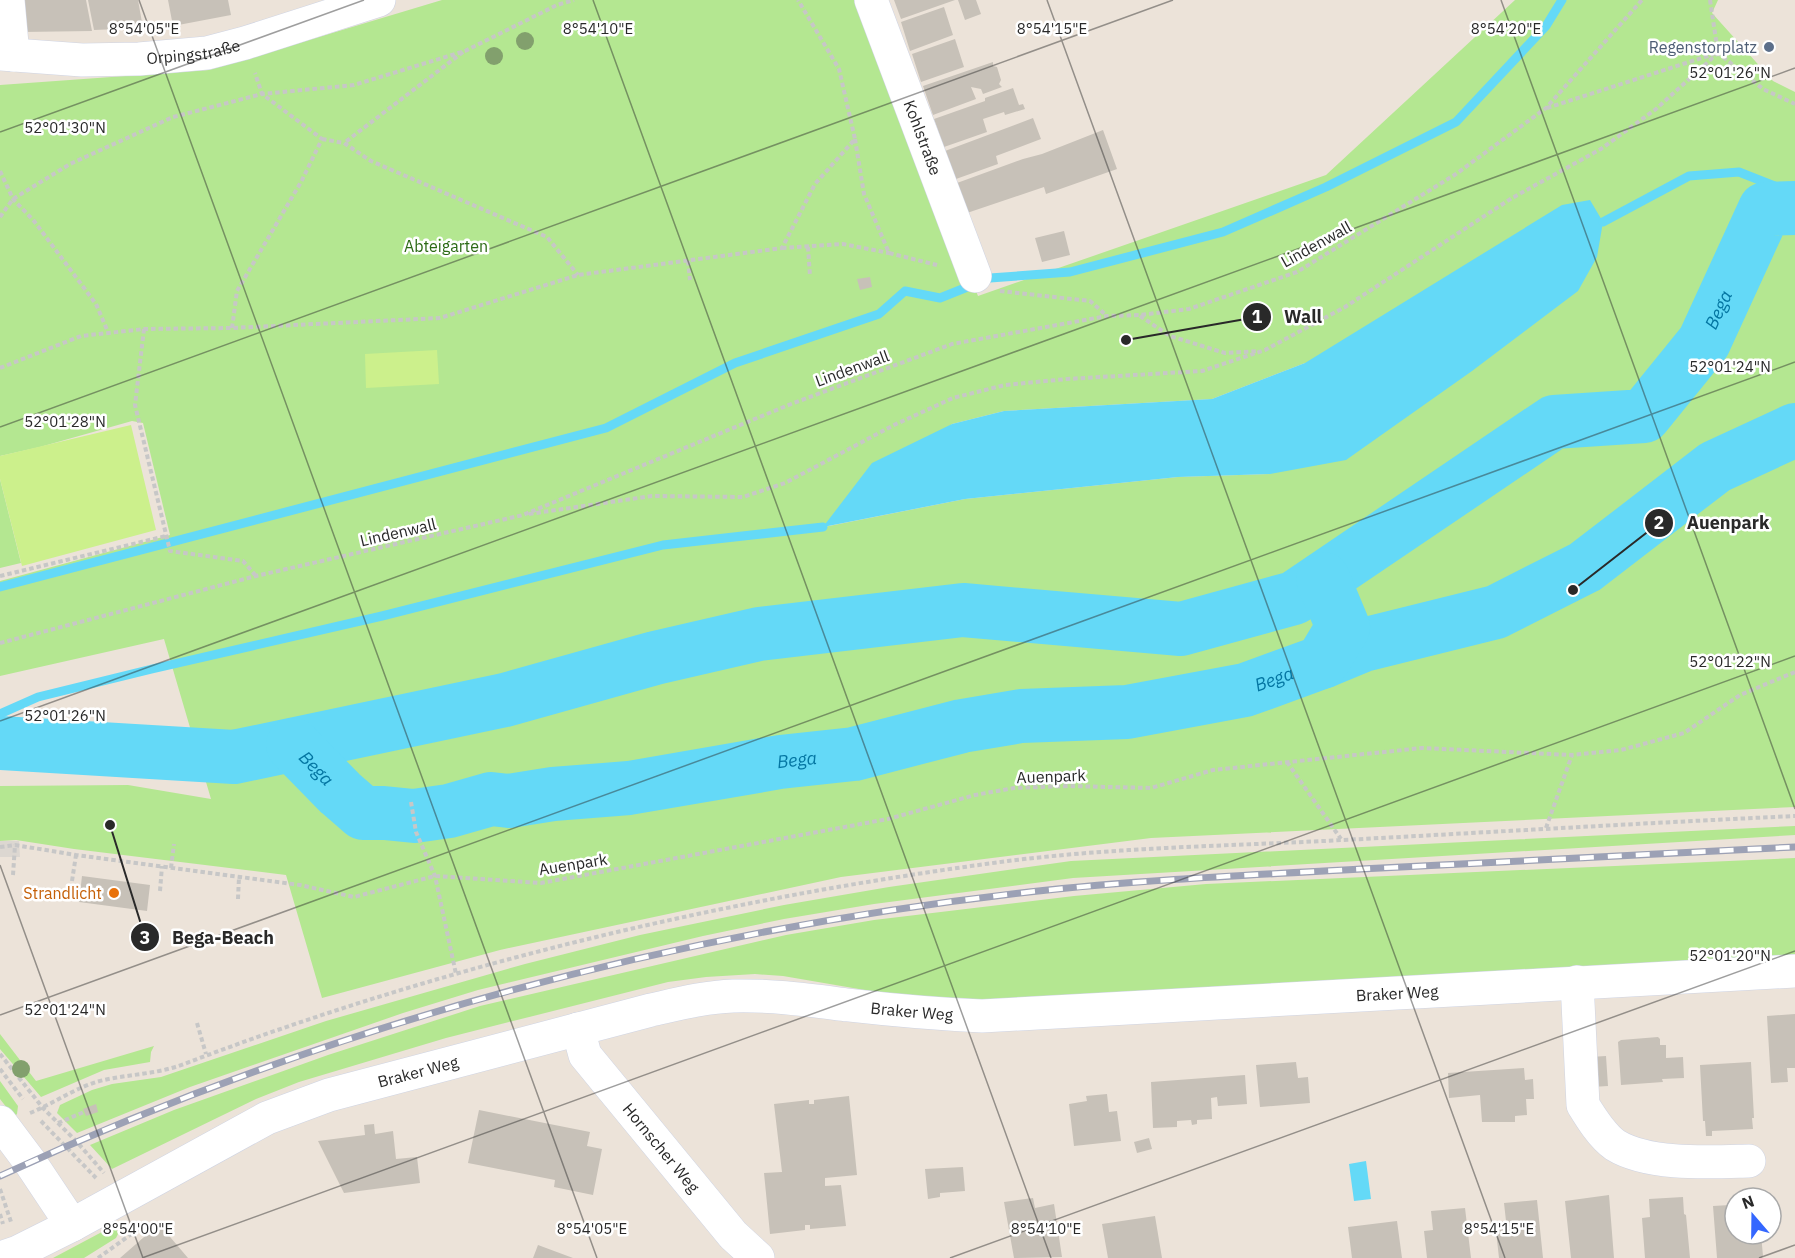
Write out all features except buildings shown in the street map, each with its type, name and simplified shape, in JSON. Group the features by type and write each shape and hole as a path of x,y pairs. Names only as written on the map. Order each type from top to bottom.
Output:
{"street":[{"path":"7,54 8,0"},
{"name":"Orpingstraße","path":"7,54 82,60 207,53 379,0"},
{"name":"Kohlstraße","path":"871,0 980,274"},
{"name":"Braker Weg","path":"1,1258 72,1225 108,1189 267,1118 329,1095 700,999 731,996 795,997 848,1005 982,1016 1795,971"},
{"path":"1577,982 1583,1105 1592,1120 1613,1143 1634,1155 1702,1163 1749,1161"},
{"name":"Hornscher Weg","path":"578,1029 585,1055 733,1235 758,1258"},
{"path":"0,1122 72,1225"}],"path":[{"path":"0,217 13,199 70,164 173,117 262,94 354,85 465,51 557,5 574,0"},
{"path":"798,0 838,69 855,139 864,194 889,253"},
{"name":"Lindenwall","path":"0,642 256,576 523,515 791,404 952,344 1107,316 1140,315 1189,309 1297,272 1456,174 1546,108 1642,0"},
{"path":"1710,0 1718,53 1763,89 1795,104"},
{"path":"245,43 262,94 322,139 344,143 371,161 546,237 578,275"},
{"path":"344,143 465,51"},
{"path":"1546,108 1718,53"},
{"path":"523,515 652,496 743,497 785,483 894,425 953,399 1005,385 1203,371 1266,350 1345,307 1512,198 1601,149 1656,109 1718,53"},
{"path":"232,328 237,291 301,182 322,139"},
{"path":"782,248 815,184 855,139"},
{"path":"0,171 13,199 34,221 96,304 108,332"},
{"path":"0,368 81,336 108,332 440,318 578,275 782,248 843,244 1090,301 1107,316"},
{"path":"808,247 810,276"},
{"path":"688,261 690,280"},
{"path":"1140,315 1170,336 1225,353 1266,350"},
{"path":"144,329 135,405 170,551 243,561 256,576"},
{"path":"0,576 166,536"},
{"name":"Auenpark","path":"0,847 15,845 300,885 354,897 435,876 541,883 888,819 975,795 1014,788 1068,786 1151,788 1213,770 1422,748 1572,755 1621,750 1684,733 1740,694 1795,672"},
{"path":"1546,828 1572,755"},
{"path":"1286,761 1341,840"},
{"path":"411,802 416,832 435,876 456,974"},
{"path":"40,1119 43,1108 74,1090 101,1080 160,1072 333,1010 503,960 674,920 843,887 1012,861 1155,848 1795,816"},
{"path":"171,868 174,844"},
{"path":"13,875 15,845"},
{"path":"72,881 76,855"},
{"path":"160,891 162,867"},
{"path":"238,899 239,877"},
{"path":"198,1023 206,1054"},
{"path":"0,1054 43,1108 58,1123 108,1189 129,1236"},
{"path":"0,1069 26,1102"},
{"path":"33,1111 108,1189"},
{"path":"58,1123 84,1112"},
{"path":"0,1214 3,1224"},
{"path":"98,1258 137,1230"}],"green space":[{"name":"Abteigarten","path":"442,0 862,0 978,296 1326,175 1515,0 1718,0 1712,13 1773,81 1795,92 1795,807 1151,838 841,877 500,950 322,998 286,875 16,840 0,841 0,786 128,785 211,799 164,639 0,676 0,581 170,535 143,423 132,421 0,456 0,85 209,70","holes":["1305,363 1270,474 1178,477 965,499 824,527 952,424 1004,411 1212,399"]},
{"path":"437,350 439,384 366,388 365,354"},
{"path":"131,425 156,530 22,566 0,479 0,456"},
{"path":"0,479 21,563 0,568"},
{"path":"1795,826 1795,835 1073,878 874,904 784,919 703,936 478,990 403,1013 190,1087 77,1133 57,1113 60,1105 92,1090 112,1084 161,1077 326,1021 525,964 640,935 784,905 889,887 1071,861"},
{"path":"1795,858 1795,955 983,1002 888,994 783,976 755,974 706,977 668,982 446,1038 299,1082 256,1099 112,1169 90,1145 174,1110 328,1055 480,1006 786,935 874,920 1074,896 1206,884"},
{"path":"0,1034 36,1081 154,1046 150,1062 104,1070 41,1097 0,1049"},
{"path":"0,1081 18,1106 14,1117 0,1099"},
{"path":"115,1225 118,1234 116,1238 84,1258 53,1258"}],"shaded area":[{"path":"0,841 19,841 20,857 0,857"}],"water":[{"path":"1590,200 1603,222 1597,257 1578,291 1472,371 1346,460 1270,474 1178,477 965,499 823,527 872,463 952,424 1004,411 1212,399 1305,363 1562,205"},
{"path":"1366,1161 1371,1199 1354,1201 1349,1164"}],"waterway":[{"path":"0,587 606,428 735,363 879,314 905,291 940,298 990,278 1070,272 1223,232 1326,187 1456,122 1546,26 1562,0"},
{"name":"Bega","path":"1603,222 1689,176 1739,172 1795,194"},
{"name":"Bega","path":"0,743 234,757 505,700 655,658 759,634 963,610 1181,629 1294,598 1554,422 1644,416 1704,342 1765,209 1795,208"},
{"name":"Bega","path":"1322,662 1363,645 1496,612 1585,567 1715,467 1795,430"},
{"name":"Bega","path":"0,714 38,697 382,616 663,545 823,527"},
{"name":"Bega","path":"293,745 363,813 414,816 449,811 491,799 509,801 553,794 629,788 780,762 854,754 962,726 1021,716 1127,712 1245,690 1322,662 1343,627 1323,579"}],"railway":[{"path":"0,1176 123,1122 248,1074 375,1031 503,993 633,960 764,932 896,910 1029,892 1112,884 1278,873 1795,847"}],"place":[{"name":"Regenstorplatz","path":"1769,47"},
{"name":"Wall","path":"1126,340"},
{"name":"Auenpark","path":"1573,590"},
{"name":"Bega-Beach","path":"110,825"},
{"name":"Strandlicht","path":"114,893"}]}
